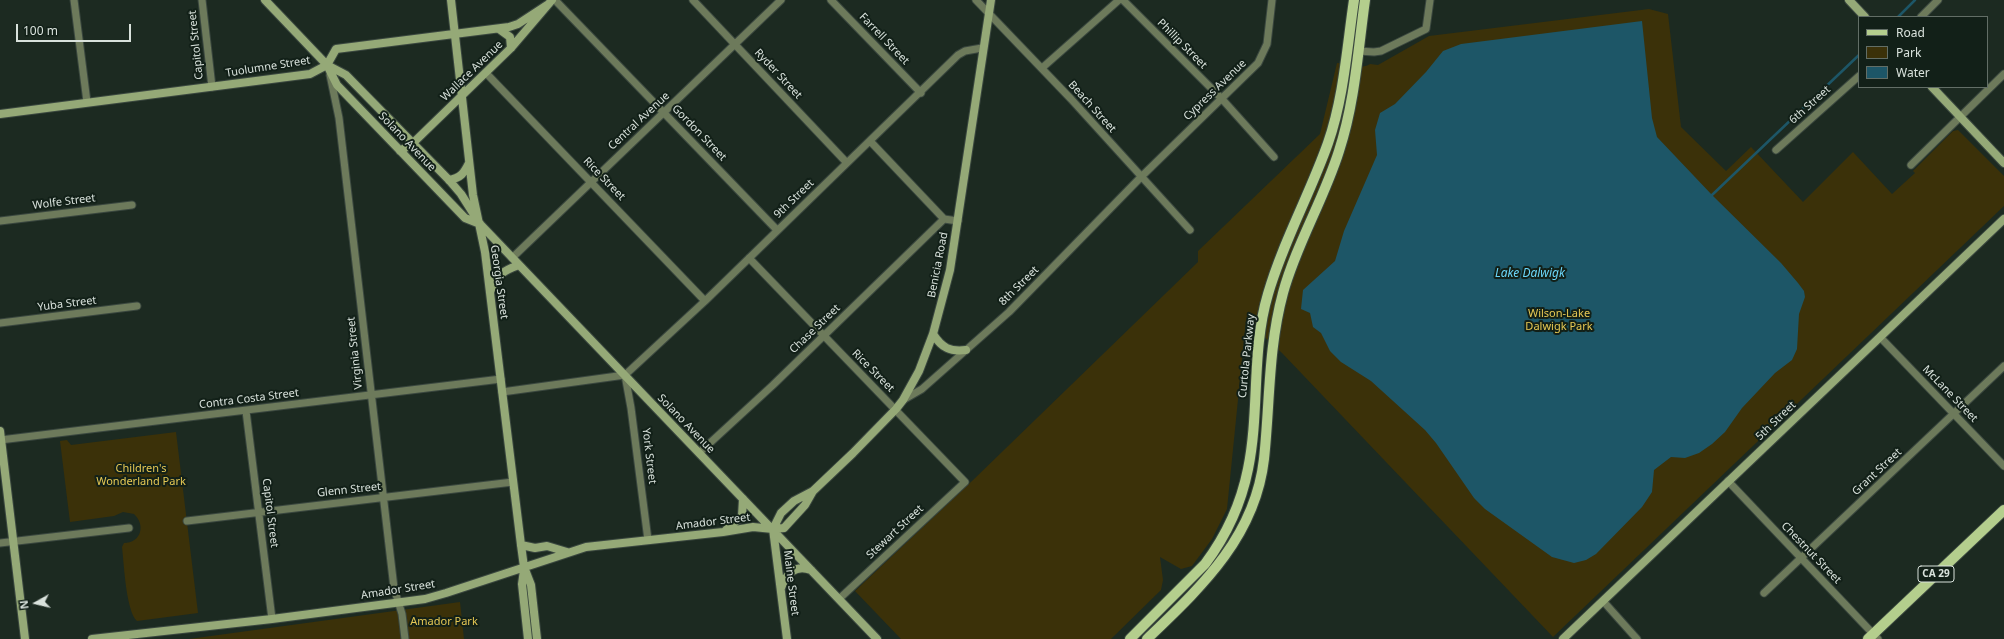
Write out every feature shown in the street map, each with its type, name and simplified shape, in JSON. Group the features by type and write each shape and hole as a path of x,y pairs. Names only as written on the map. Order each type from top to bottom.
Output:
{"main road":[{"name":"Solano Avenue","path":"265,0 327,65 337,85 400,151 465,218 480,224"},
{"name":"Georgia Street","path":"451,0 473,195 480,224 490,292 521,545 524,567 530,585 537,639"},
{"name":"Benicia Road","path":"773,529 781,513 794,501 812,491 853,453 896,409 903,400 919,371 933,334 950,270 982,48 991,0"},
{"name":"Curtola Parkway","path":"1130,639 1204,564 1214,551 1233,518 1241,498 1252,443 1262,318 1276,269 1328,143 1336,119 1354,0"},
{"path":"1147,639 1208,578 1225,557 1250,510 1264,461 1271,353 1277,314 1284,288 1339,152 1350,108 1365,0"},
{"path":"1849,0 1864,16"},
{"name":"Tuolumne Street","path":"0,114 310,74 327,65 336,49 498,29 518,24 551,2"},
{"name":"Wallace Avenue","path":"400,151 413,143 486,73 511,48 551,2"},
{"path":"1350,27 1354,46 1358,51"},
{"path":"498,29 510,37 511,48"},
{"name":"Solano Avenue","path":"327,65 346,75 449,180 461,194 480,224 877,639"},
{"path":"1933,88 2004,163"},
{"path":"449,180 458,179 463,175 469,162"},
{"name":"5th Street","path":"1563,639 2004,219"},
{"path":"490,292 495,280 504,270 519,265"},
{"path":"933,334 940,344 948,350 966,350"},
{"path":"0,431 25,639"},
{"name":"Benicia Road","path":"773,529 784,528 805,505 812,491"},
{"path":"723,532 742,516 743,499"},
{"name":"CA 29","path":"1873,637 2004,510"},
{"name":"Amador Street","path":"92,639 272,619 425,599 586,547 723,532 753,527 773,529"},
{"name":"Maine Street","path":"773,529 787,639"},
{"path":"521,545 535,548 547,546 567,552"},
{"name":"Georgia Street","path":"524,567 522,584 528,639"},
{"path":"780,591 784,579 790,572 804,568 811,570"}],"street":[{"path":"74,0 87,102"},
{"name":"Capitol Street","path":"202,0 212,87"},
{"name":"Ryder Street","path":"693,0 847,163"},
{"name":"Central Avenue","path":"512,258 781,0"},
{"name":"Farrell Street","path":"832,0 920,92"},
{"name":"Beach Street","path":"976,0 1042,68 1190,230"},
{"path":"1042,68 1119,0"},
{"name":"Phillip Street","path":"1122,0 1222,99 1274,157"},
{"name":"Cypress Avenue","path":"1141,177 1258,63 1267,44 1272,0"},
{"path":"1358,51 1381,51 1426,29 1430,0"},
{"path":"1922,16 1938,0"},
{"name":"Gordon Street","path":"551,2 664,113 777,230"},
{"name":"9th Street","path":"625,375 749,258 958,55 965,51 982,48"},
{"name":"Virginia Street","path":"327,65 339,118 370,396 394,588 406,639"},
{"name":"Rice Street","path":"486,73 705,300"},
{"path":"1911,165 2004,74"},
{"name":"6th Street","path":"1776,150 1858,77"},
{"path":"870,141 944,219 958,221"},
{"name":"8th Street","path":"903,400 922,389 1009,312 1141,177"},
{"name":"Wolfe Street","path":"0,221 132,205"},
{"name":"Chase Street","path":"699,453 824,336 944,219"},
{"name":"Rice Street","path":"749,258 965,482"},
{"name":"Yuba Street","path":"0,323 137,306"},
{"name":"McLane Street","path":"1880,337 2004,466"},
{"name":"Grant Street","path":"1764,593 1955,414 2004,366"},
{"path":"502,392 625,375"},
{"name":"York Street","path":"625,375 632,408 648,540"},
{"name":"Contra Costa Street","path":"1,440 501,379"},
{"name":"Capitol Street","path":"246,411 272,619"},
{"name":"Chestnut Street","path":"1728,481 1873,637"},
{"name":"Glenn Street","path":"187,521 513,482"},
{"name":"Stewart Street","path":"839,599 965,482"},
{"path":"0,543 129,528"},
{"path":"1603,601 1637,639"}],"green space":[{"name":"Wilson-Lake Dalwigk Park","path":"1649,9 1668,14 1681,127 1726,171 1751,147 1803,202 1853,152 1892,194 1915,173 1913,171 1953,131 1958,130 2004,176 2004,206 1553,637 1282,353 1246,320 1227,509 1212,539 1192,566 1181,569 1160,557 1163,580 1161,590 1111,639 901,639 855,591 972,481 1198,262 1198,251 1320,134 1337,63 1358,67 1367,66 1370,64 1378,65 1429,36"},
{"name":"Children's Wonderland Park","path":"176,432 198,613 137,621 130,608 122,547 124,543 130,542 138,537 141,528 138,518 134,514 123,512 114,516 70,522 60,441 67,440 71,445"},
{"name":"Amador Park","path":"460,602 464,639 189,639"}],"water":[{"name":"Lake Dalwigk","path":"1642,21 1652,118 1657,137 1712,195 1781,263 1804,291 1805,297 1799,314 1797,349 1792,360 1775,373 1742,408 1725,432 1712,444 1699,453 1685,458 1671,457 1654,470 1652,492 1642,507 1596,554 1586,560 1574,563 1552,557 1485,509 1474,498 1436,443 1425,430 1371,381 1341,362 1330,351 1321,333 1313,327 1310,313 1301,309 1303,290 1335,261 1344,231 1377,155 1375,130 1380,113 1395,104 1426,72 1443,51 1461,44"}],"waterway":[{"path":"1899,16 1915,0"},
{"path":"1712,195 1858,56"}]}
